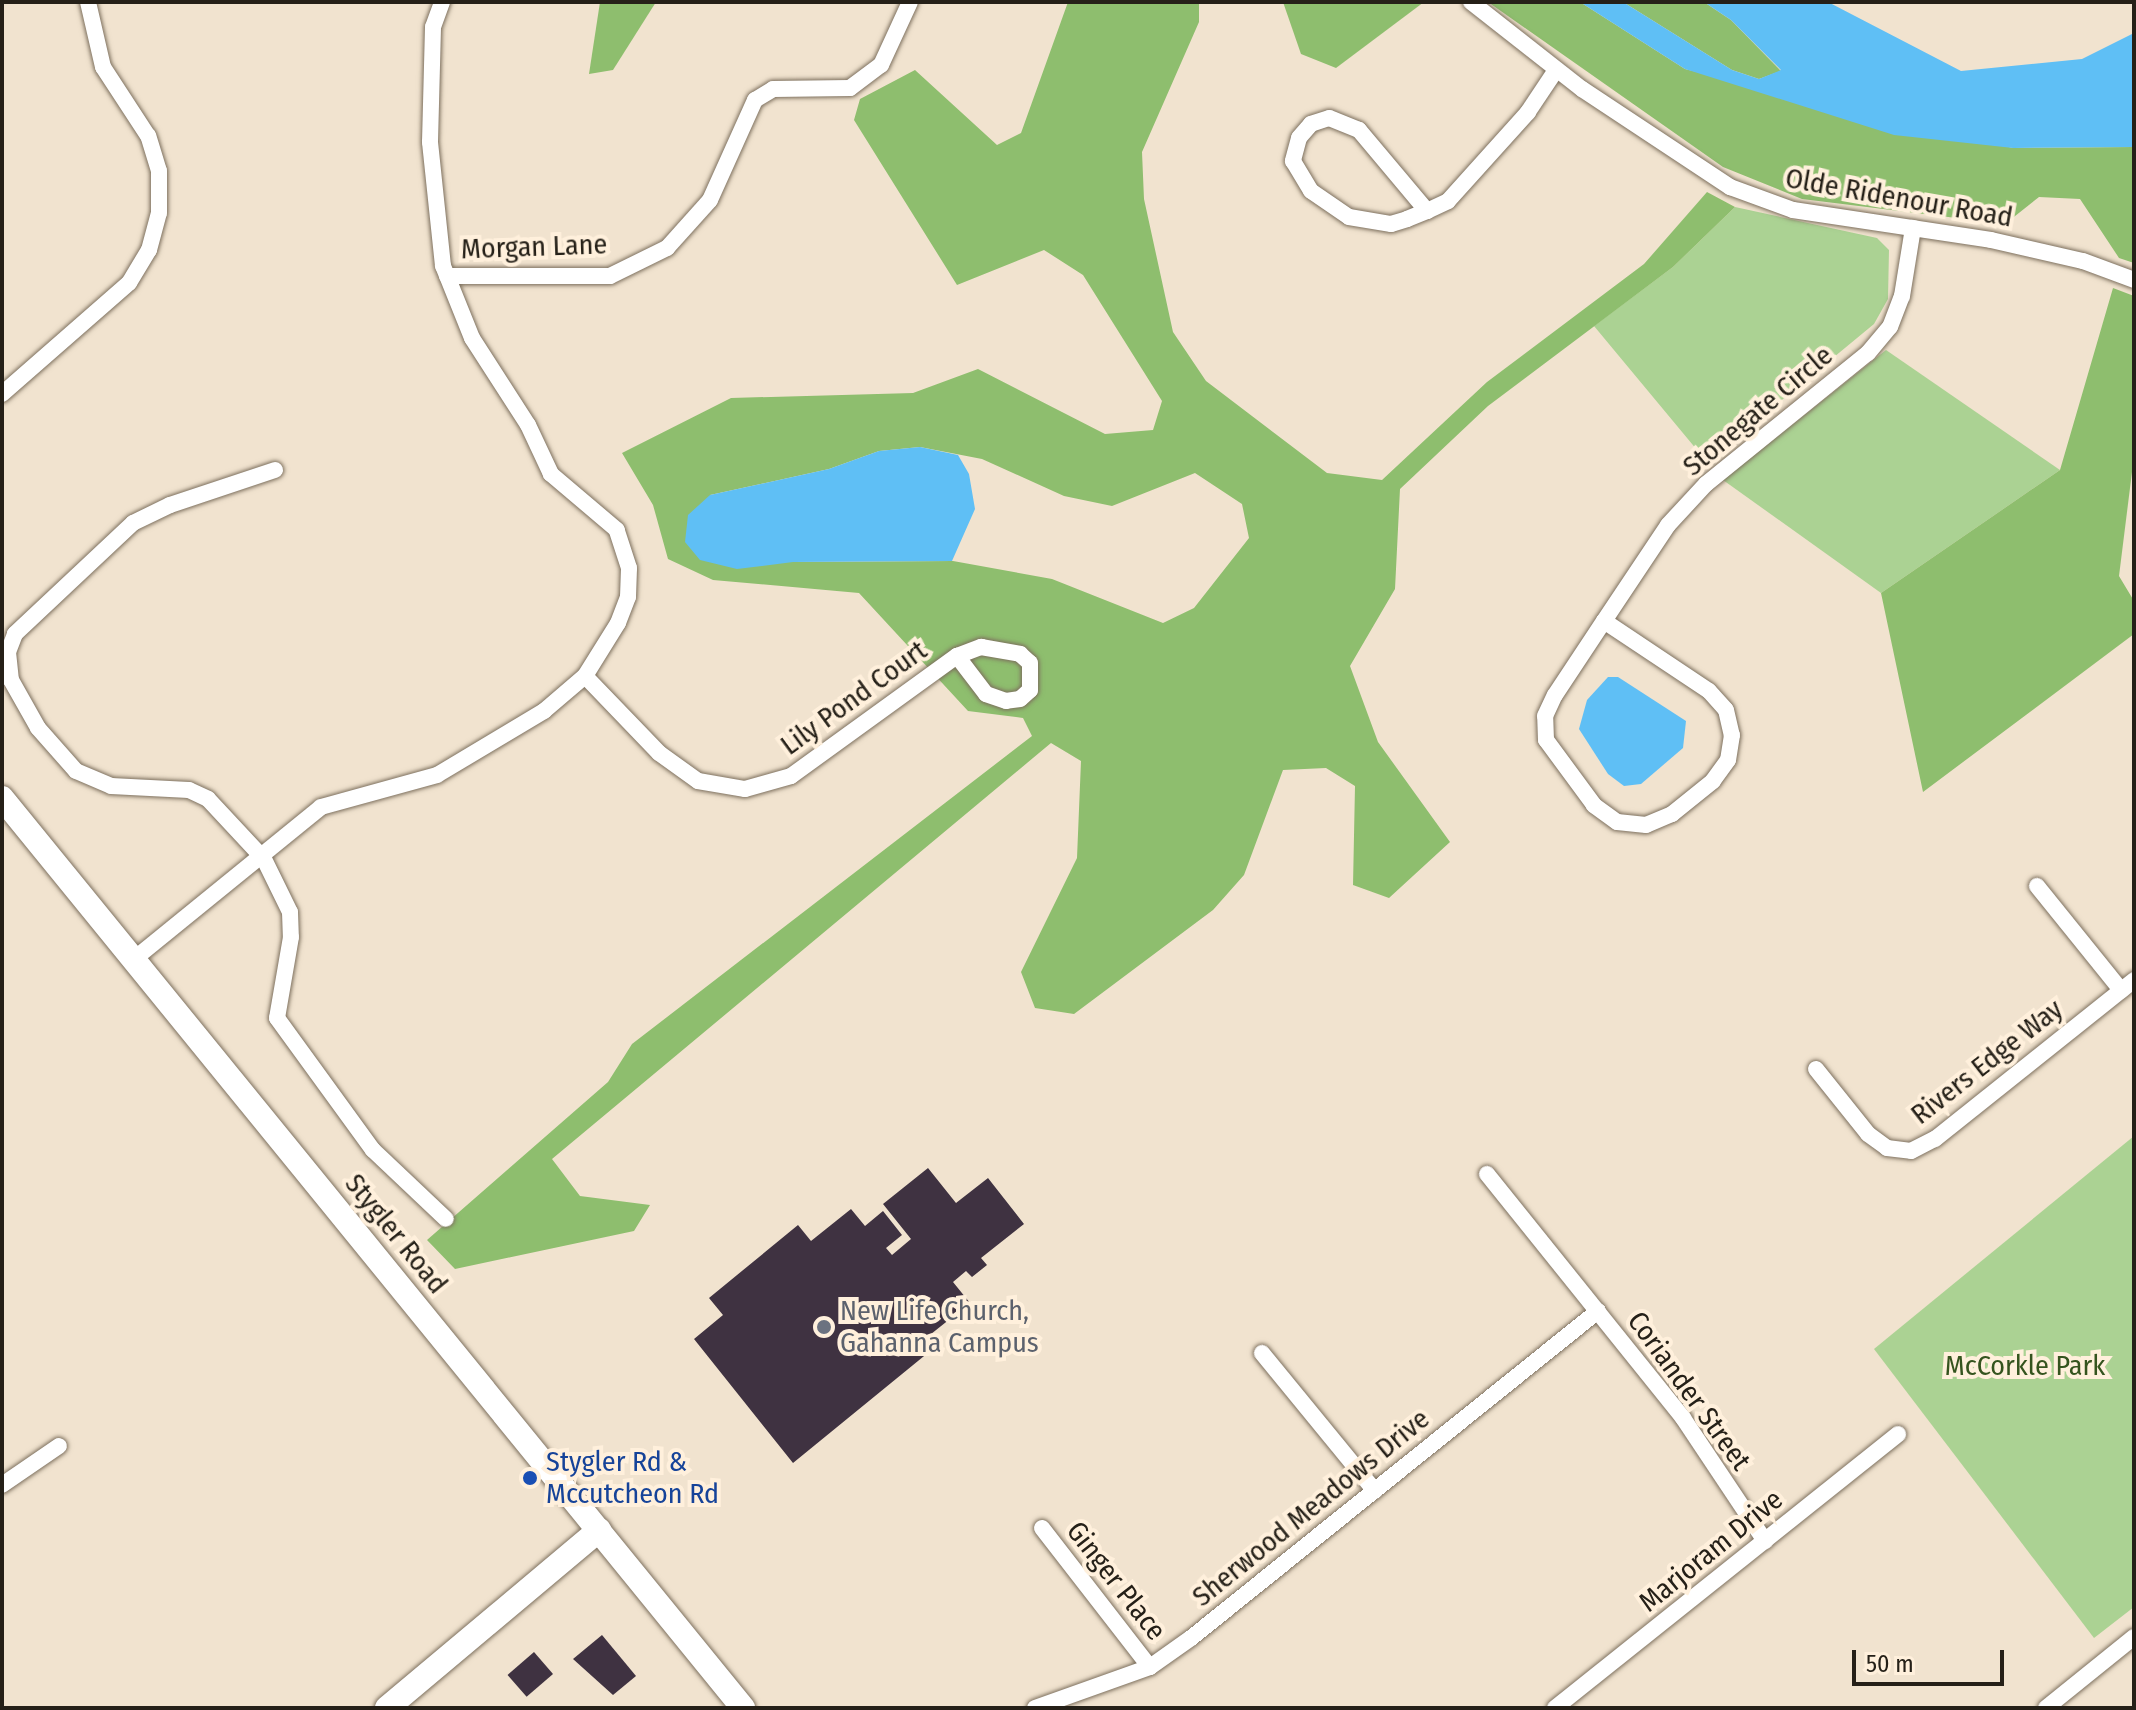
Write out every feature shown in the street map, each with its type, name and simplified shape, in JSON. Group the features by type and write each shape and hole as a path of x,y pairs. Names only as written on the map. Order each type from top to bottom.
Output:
{"main road":[{"name":"Stygler Road","path":"2,798 743,1708"},
{"path":"387,1708 599,1530"}],"street":[{"path":"2,394 129,283 149,250 159,213 159,171 148,136 103,67 88,2"},
{"path":"133,960 258,853 321,807 437,775 544,711 585,676 628,597 629,568 617,530 551,474 528,425 472,338 447,276 430,142 433,27 442,2"},
{"name":"Morgan Lane","path":"447,276 610,276 667,248 710,200 755,100 773,89 850,88 881,65 910,2"},
{"name":"Olde Ridenour Road","path":"1471,2 1556,70 1730,187 1793,210 1913,228 2083,261 2134,280"},
{"path":"1427,211 1359,130 1329,118 1311,124 1299,138 1296,170 1311,191 1335,210 1362,221 1391,224 1427,211 1448,201 1528,112 1556,70"},
{"name":"Stonegate Circle","path":"1604,621 1709,691 1726,710 1732,735 1728,760 1713,781 1672,814 1646,825 1617,822 1594,805 1546,740 1545,716 1555,695 1604,621 1668,525 1706,484 1868,353 1890,327 1902,296 1913,228"},
{"path":"275,470 170,505 133,523 15,634 8,652 11,680 38,728 76,771 111,786 189,790 208,799 258,853 290,912 277,1018 373,1150 446,1219"},
{"name":"Lily Pond Court","path":"585,676 659,753 698,781 745,789 791,776 957,656 981,647 1020,654 1034,677 1030,690 1020,699 1006,701 986,694 957,656"},
{"name":"Rivers Edge Way","path":"1816,1069 1868,1134 1887,1148 1911,1151 1935,1139 2127,985 2037,886"},
{"name":"Coriander Street","path":"1487,1174 1683,1418 1765,1541"},
{"name":"Sherwood Meadows Drive","path":"1035,1708 1150,1667 1598,1311"},
{"path":"1262,1353 1375,1491"},
{"name":"Marjoram Drive","path":"1555,1708 1898,1434"},
{"path":"2,1485 59,1446"},
{"name":"Ginger Place","path":"1042,1528 1150,1667"},
{"path":"2046,1708 2134,1637"}],"green space":[{"path":"600,2 656,2 613,70 589,74"},
{"path":"1068,2 1199,2 1199,22 1142,152 1144,199 1173,332 1206,381 1327,473 1382,480 1487,382 1644,264 1707,192 1735,207 1673,267 1488,406 1400,489 1395,589 1350,666 1378,742 1450,842 1389,898 1353,885 1355,786 1326,768 1283,770 1244,875 1213,910 1074,1014 1035,1008 1021,972 1077,858 1081,761 1051,743 552,1159 580,1196 650,1205 634,1231 455,1269 427,1240 608,1082 632,1044 1032,736 1023,718 968,711 859,593 713,580 668,559 653,505 622,453 731,398 913,393 978,369 1105,434 1153,430 1162,401 1083,275 1044,250 957,285 854,120 860,99 915,70 997,145 1021,133","holes":["920,447 982,459 1064,496 1112,506 1195,473 1242,504 1249,538 1194,608 1163,623 1052,579 953,561 793,562 710,495 829,469 879,451"]},
{"path":"1283,2 1424,2 1336,68 1301,54"},
{"path":"1488,2 1580,2 1685,69 2013,148 2134,147 2134,263 2119,258 2080,199 2039,197 2005,224 1802,199 1723,167"},
{"path":"1623,2 1704,2 1731,20 1781,71 1759,79 1732,70"},
{"path":"1735,207 1877,238 1889,250 1888,299 1874,324 1707,462 1594,326 1673,267"},
{"path":"2113,288 2134,296 2134,456 2119,576 2134,601 2134,634 1923,792 1881,593 2060,470"},
{"path":"1886,350 2060,470 1881,593 1723,480"},
{"name":"McCorkle Park","path":"2134,1136 2134,1607 2094,1638 1874,1349"}],"water":[{"path":"1580,2 1623,2 1732,70 1759,79 1781,70 1731,20 1704,2 1828,2 1961,71 2082,59 2134,33 2134,147 2013,148 1894,135 1685,69"},
{"path":"920,447 958,455 969,474 975,509 952,561 793,562 737,569 700,560 685,542 688,515 710,495 829,469 879,451"},
{"path":"1608,677 1618,677 1686,721 1683,748 1641,784 1624,786 1608,774 1579,729 1587,700"}],"building":[{"name":"New Life Church, Gahanna Campus","path":"928,1168 956,1203 988,1178 1024,1224 981,1258 987,1265 972,1277 966,1271 953,1282 970,1303 921,1342 929,1352 793,1463 694,1339 723,1315 709,1298 798,1225 811,1241 851,1209 865,1226 883,1211 902,1235 886,1248 892,1255 911,1239 883,1204"},
{"path":"602,1635 636,1676 613,1695 573,1659"},
{"path":"534,1652 553,1674 527,1697 508,1675"}],"place":[{"name":"New Life Church, Gahanna Campus","path":"824,1327"},
{"name":"Stygler Rd & Mccutcheon Rd","path":"530,1478"}]}
